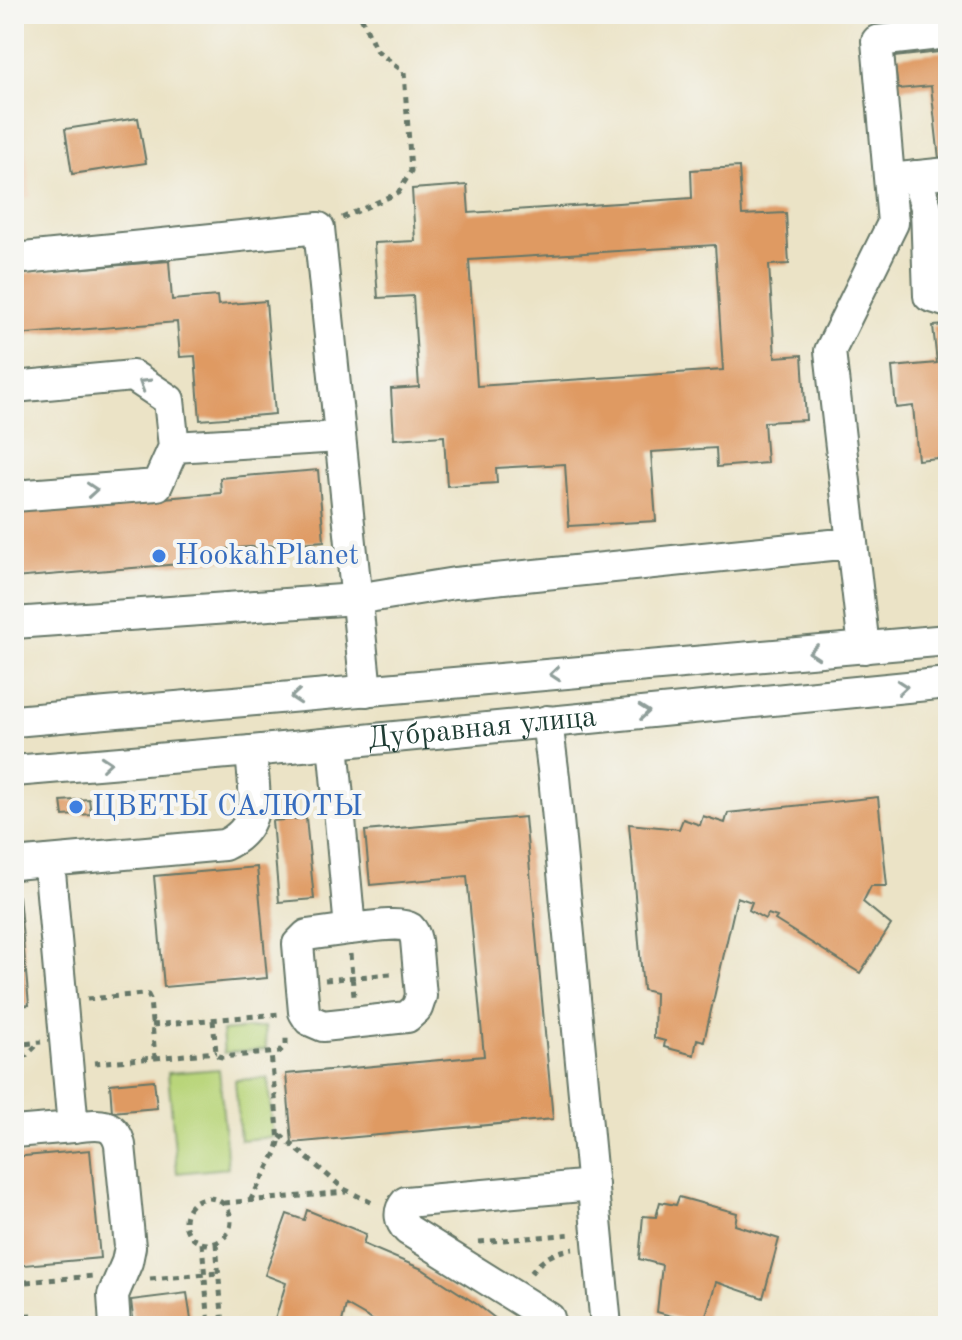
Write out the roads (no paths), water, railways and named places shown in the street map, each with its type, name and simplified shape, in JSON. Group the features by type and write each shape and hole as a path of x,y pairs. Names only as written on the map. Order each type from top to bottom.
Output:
{"street":[{"path":"864,648 830,351 893,223 902,178 877,41 948,33"},
{"path":"902,178 948,173"},
{"path":"902,178 926,207 929,296 948,302"},
{"path":"14,259 319,228 366,691"},
{"path":"14,387 133,376 169,400 174,447 157,485 14,496"},
{"path":"174,447 340,437"},
{"path":"14,623 356,599 455,583 852,545"},
{"name":"Дубравная улица","path":"14,721 948,640"},
{"path":"948,683 948,690"},
{"name":"Дубравная улица","path":"14,771 948,683"},
{"path":"547,721 606,1326"},
{"path":"333,743 349,929"},
{"path":"14,864 224,845 243,833 255,809 251,751"},
{"path":"49,861 73,1127"},
{"path":"399,925 410,928 416,940 421,996 412,1013 399,1018 323,1026 309,1020 296,1002 298,951 302,938 314,933 349,929 399,925"},
{"path":"14,1132 105,1125 116,1133 120,1145 130,1247 127,1262 114,1290 115,1326"},
{"path":"552,1323 408,1230 402,1224 400,1215 406,1202 593,1185"}],"place":[{"name":"HookahPlanet","path":"159,556"},
{"name":"ЦВЕТЫ САЛЮТЫ","path":"76,807"}]}
